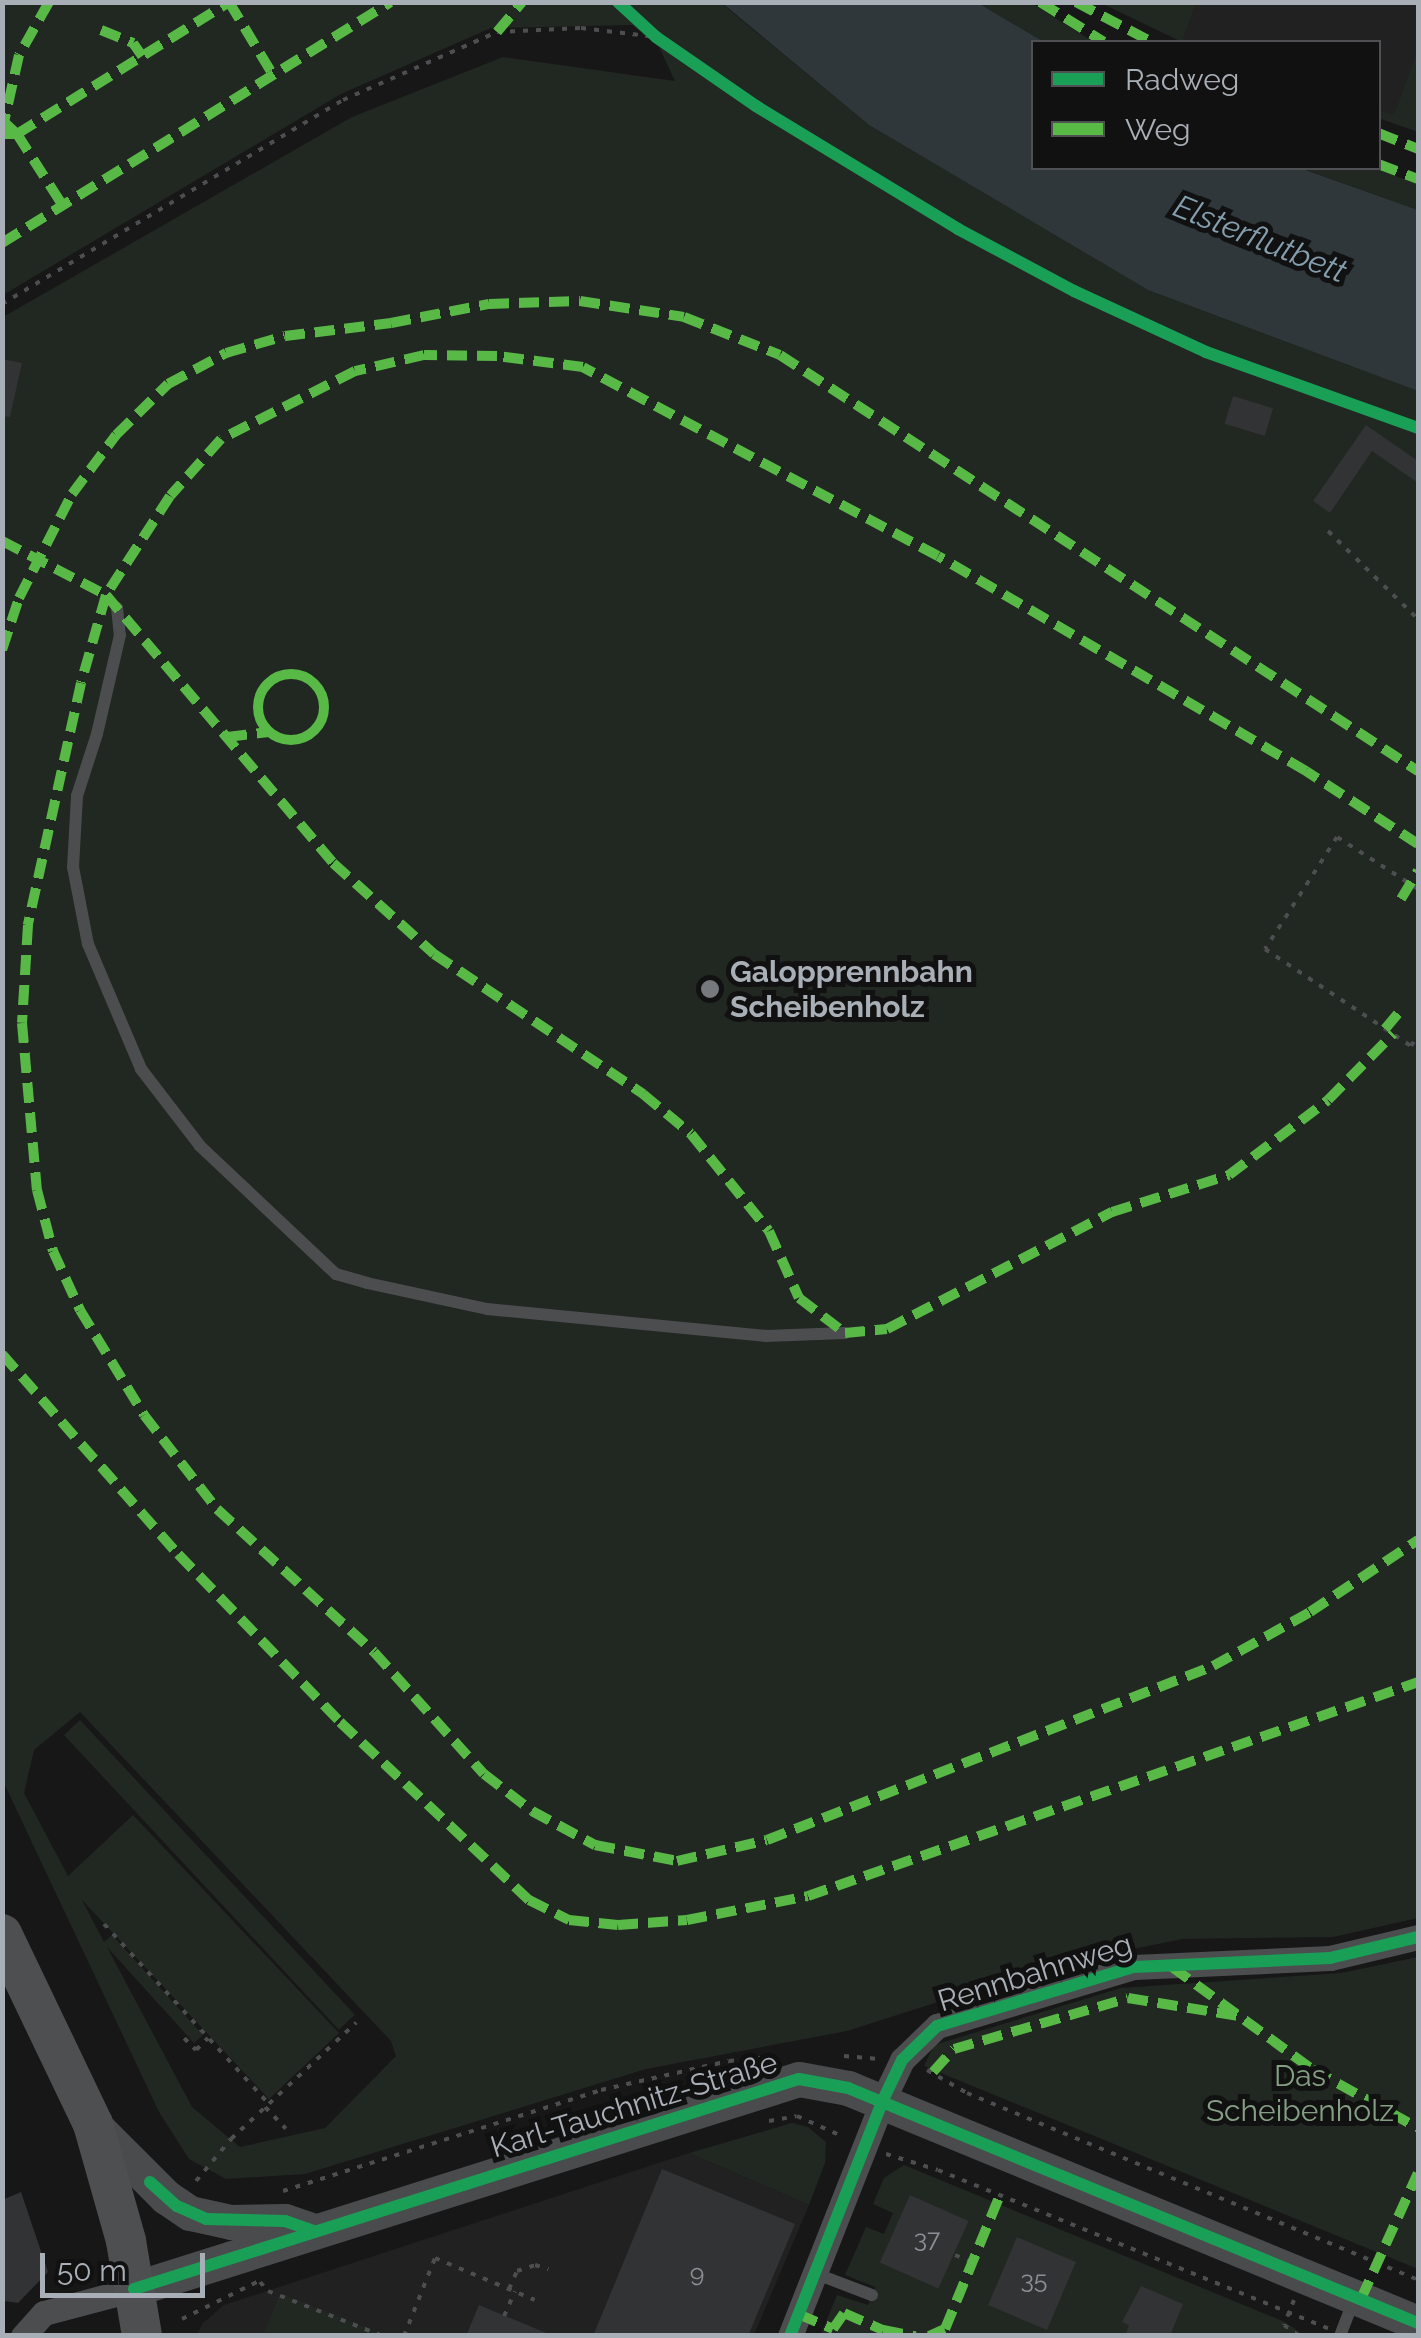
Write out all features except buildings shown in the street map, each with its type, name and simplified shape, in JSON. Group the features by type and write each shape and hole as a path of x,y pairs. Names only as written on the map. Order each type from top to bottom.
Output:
{"main road":[{"path":"2,1934 93,2124 122,2223 142,2336"},
{"name":"Karl-Tauchnitz-Straße","path":"134,2289 800,2079 829,2082 882,2102 1418,2323"},
{"path":"93,2124 166,2197 190,2213 230,2222 284,2221 314,2231"}],"street":[{"name":"Rennbahnweg","path":"790,2336 882,2102 902,2060 937,2026 1134,1966 1330,1958 1418,1937"},
{"path":"23,2336 44,2313 134,2289"}],"lane":[{"path":"118,608 120,635 98,734 77,796 74,866 88,944 141,1068 200,1146 336,1274 367,1283 487,1308 766,1336 845,1333"},
{"path":"814,2273 872,2296"},
{"path":"1340,2334 1355,2296"}],"path":[{"path":"2,304 343,100 496,32 581,28 656,37"},
{"path":"1328,531 1418,618"},
{"path":"1418,889 1337,837 1265,948 1411,1046 1418,1036"},
{"path":"104,1924 286,2129"},
{"path":"182,2180 194,2183 267,2106 356,2023"},
{"path":"184,2038 196,2050 208,2038"},
{"path":"838,2056 902,2060 968,2093 1418,2280"},
{"path":"270,2193 299,2188 430,2148 600,2090 729,2061 768,2057"},
{"path":"764,2121 797,2116 864,2147 938,2170 1340,2334"},
{"path":"955,2255 972,2262"},
{"path":"404,2336 435,2258 535,2300"},
{"path":"504,2316 518,2271 535,2264 548,2270"},
{"path":"1300,2336 1284,2325 1304,2276"},
{"path":"182,2318 260,2281"},
{"path":"268,2291 383,2336"}],"shaded area":[{"path":"1196,3 1418,3 1418,48 1394,116 1381,111 1381,40 1182,40"},
{"path":"689,2153 809,2205 754,2335 196,2336 203,2323 224,2305"}],"green space":[{"name":"Galopprennbahn Scheibenholz","path":"2,3 721,3 869,125 1148,290 1418,391 1418,1918 1333,1937 1183,1939 1053,1965 847,2031 646,2069 305,2174 226,2179 189,2159 159,2112 3,1781 3,317 352,117 503,57 675,81 659,47 632,25 491,28 341,94 3,295","holes":["80,1712 391,2041 396,2056 325,2128 240,2147 192,2107 107,1947 194,2043 203,2035 112,1935 104,1942 82,1900 269,2099 339,2033 133,1815 68,1876 24,1793 34,1750"]},
{"path":"978,3 1031,3 1091,40 1041,40"},
{"path":"1101,3 1196,3 1185,40 1178,40"},
{"path":"1418,48 1418,132 1381,119 1381,111 1394,115"},
{"path":"1307,170 1379,170 1418,184 1418,210"},
{"path":"80,1720 355,2015 339,2030 64,1735"},
{"name":"Das Scheibenholz","path":"1418,1957 1418,2269 924,2066 934,2045 1121,1988 1341,1973"},
{"path":"792,2123 808,2127 826,2142 825,2163 809,2205 689,2153"},
{"path":"904,2165 1285,2322 1304,2335 820,2336 837,2295 868,2305 875,2287 845,2275 866,2227 884,2234 893,2213 873,2204 884,2178"},
{"path":"280,2293 383,2335 263,2335"}],"water":[{"name":"Elsterflutbett","path":"722,3 978,3 1041,40 1031,40 1031,170 1306,170 1418,210 1418,391 1148,290 869,125"}],"marked path":[{"path":"49,2 19,55 4,122 17,134 63,206"},
{"path":"229,2 273,75"},
{"path":"2,134 17,134 229,2"},
{"path":"2,243 390,2"},
{"path":"497,32 522,2"},
{"path":"1040,2 1101,40"},
{"path":"1076,2 1148,40"},
{"path":"101,30 133,43 142,56"},
{"path":"1381,134 1418,149"},
{"path":"1381,165 1418,179"},
{"path":"2,650 19,598 72,494 116,435 168,384 226,353 285,336 391,323 489,304 580,301 684,317 780,355 1418,771"},
{"path":"1418,844 1306,771 938,556 583,367 497,356 424,355 355,371 221,439 170,496 106,595 81,683 28,925 22,1023 37,1190 53,1251 80,1310 144,1415 217,1509 374,1652 484,1774 532,1811 595,1845 677,1861 767,1840 1213,1666 1310,1612 1418,1540"},
{"path":"2,541 106,595 333,863 434,954 643,1094 691,1134 769,1231 799,1298 845,1333 887,1329 1112,1212 1229,1175 1328,1100 1393,1034"},
{"path":"291,674 315,683 324,707 315,731 291,740 267,731 258,707 267,683 291,674"},
{"path":"227,737 269,732"},
{"path":"1401,899 1418,871"},
{"path":"1385,1029 1402,1009"},
{"path":"2,1354 178,1554 340,1722 529,1900 569,1920 618,1925 687,1920 808,1896 1418,1682"},
{"path":"1172,1967 1312,2069 1418,2128"},
{"path":"933,2072 954,2049 1128,1998 1238,2016"},
{"path":"1361,2299 1418,2173"},
{"path":"929,2336 945,2329 1000,2195"},
{"path":"798,2314 833,2329 844,2313 883,2330 915,2336"}],"cycle path":[{"path":"618,2 656,37 756,106 958,229 1074,291 1206,352 1418,428"},
{"path":"790,2336 882,2102 902,2060 937,2026 1134,1967 1330,1958 1418,1937"},
{"path":"134,2289 799,2079 848,2088 1418,2323"},
{"path":"150,2182 177,2206 206,2219 285,2221 314,2231"}],"place":[{"name":"Galopprennbahn Scheibenholz","path":"710,989"}]}
